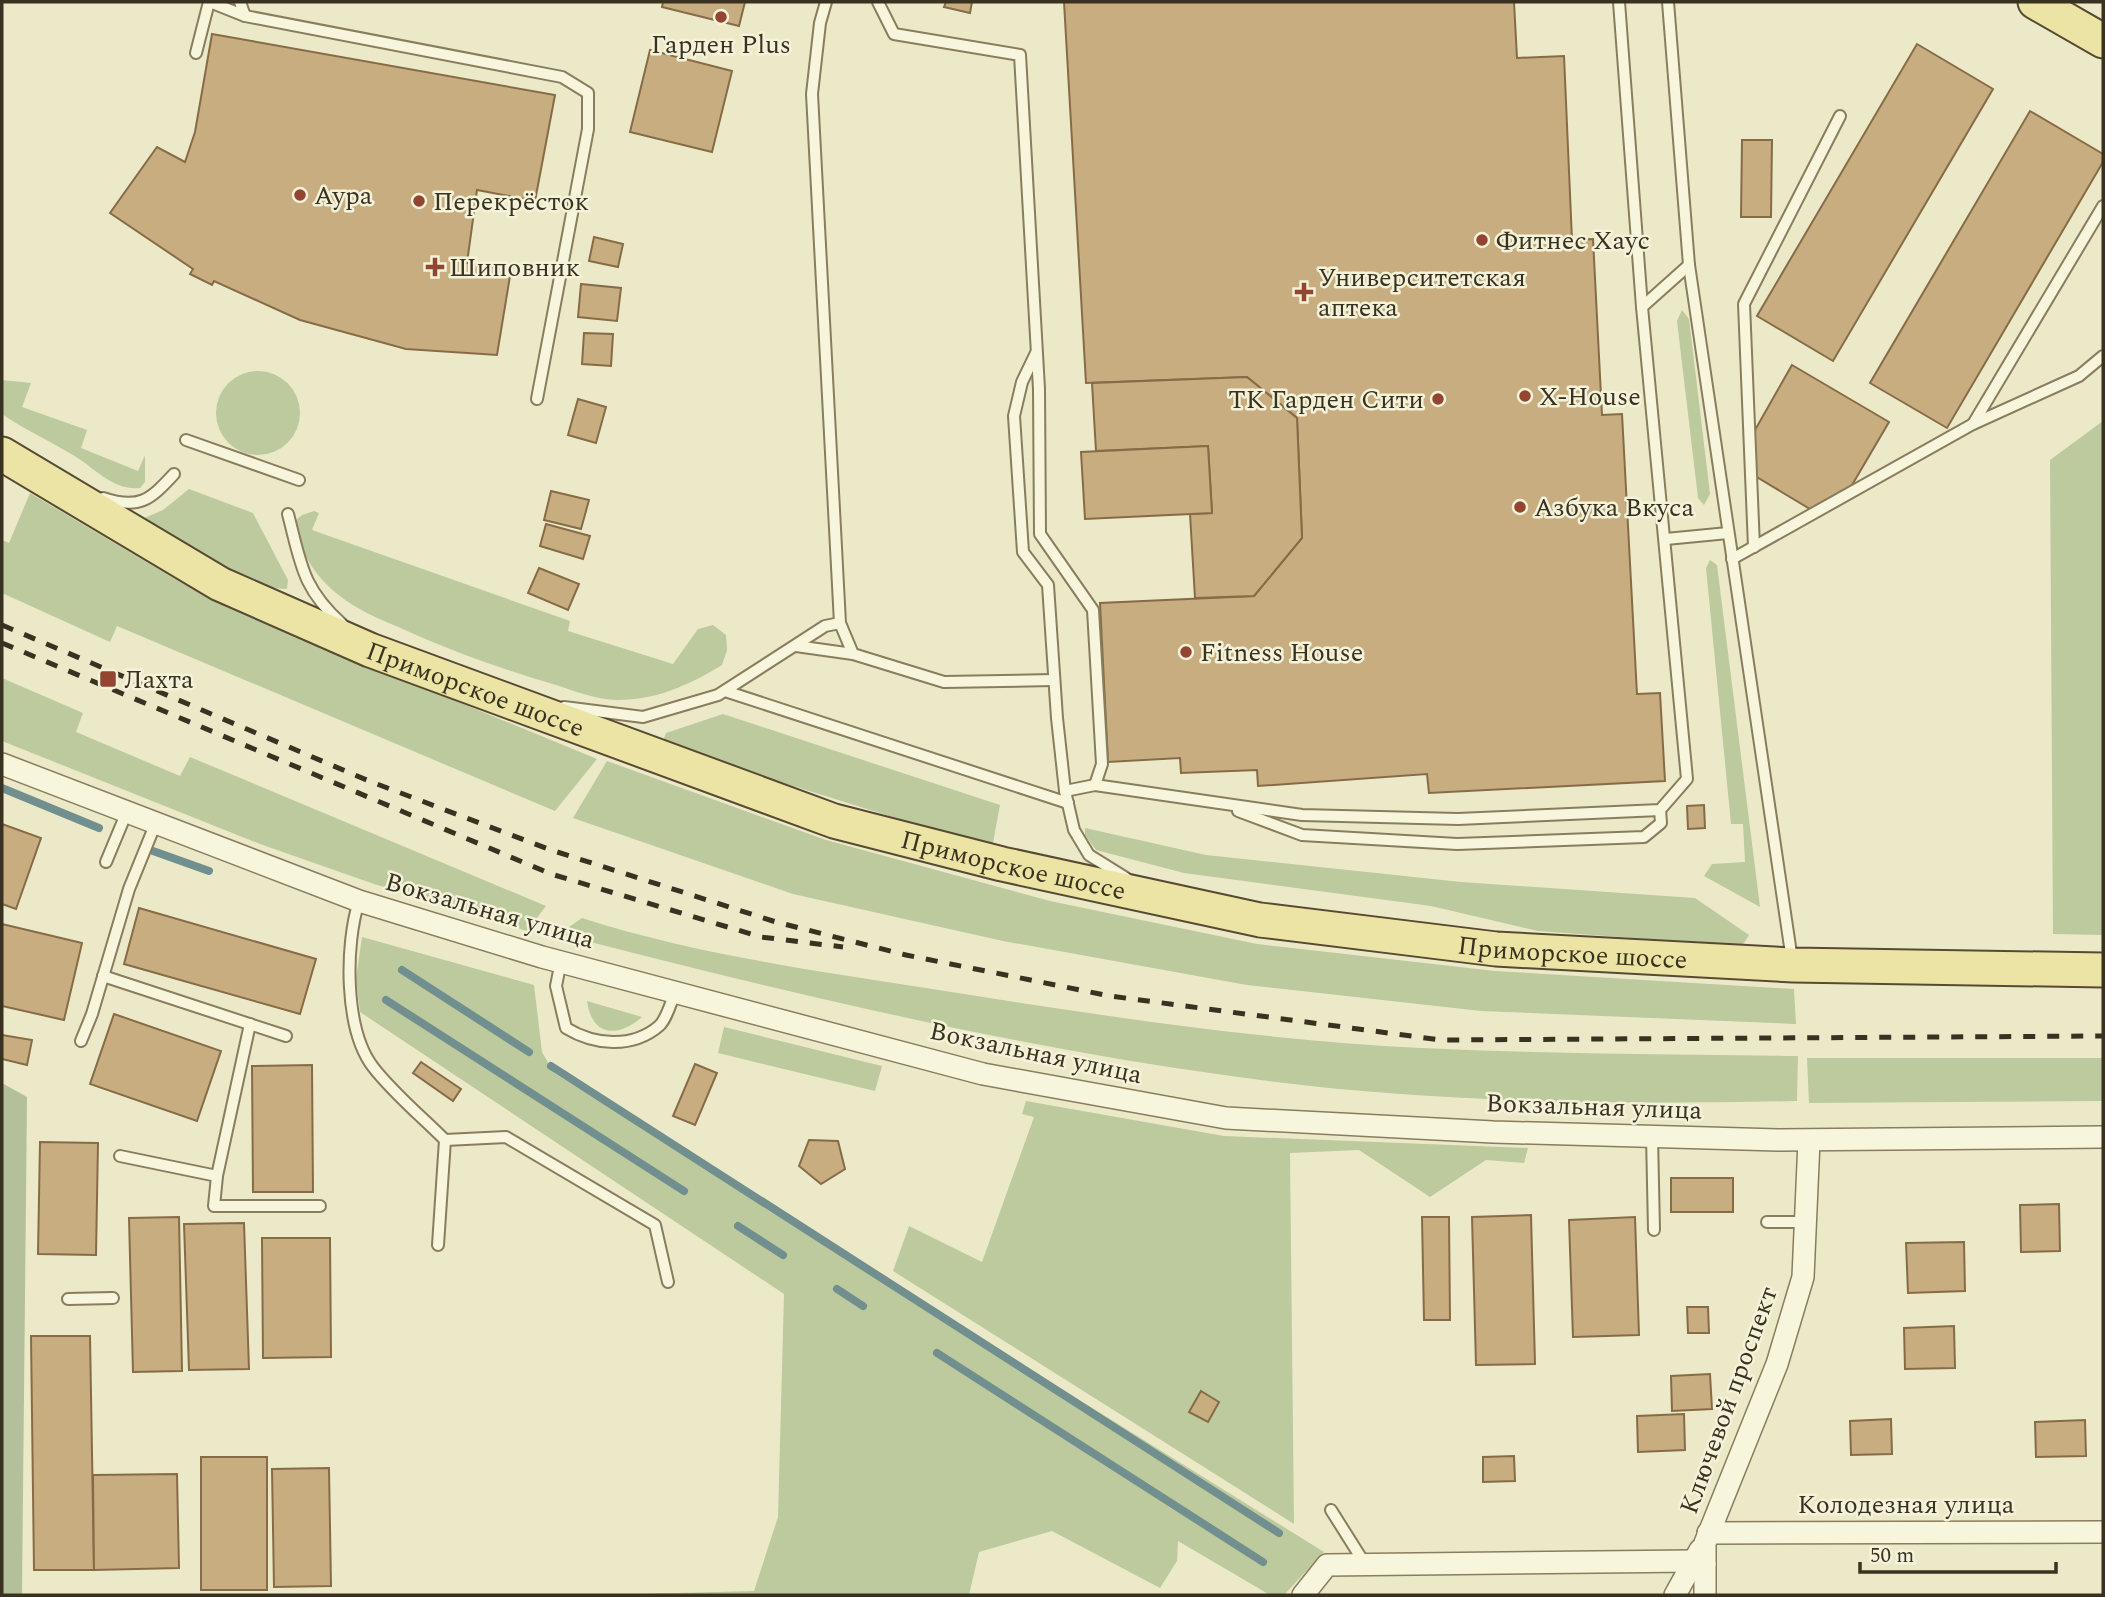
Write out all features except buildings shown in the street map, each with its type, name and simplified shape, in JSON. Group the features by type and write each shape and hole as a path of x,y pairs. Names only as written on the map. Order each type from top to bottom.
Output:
{"main road":[{"path":"2035,2 2103,41"},
{"name":"Приморское шоссе","path":"9,458 220,584 370,650 834,821 1002,864 1259,920 1496,949 1793,965 2103,970"}],"street":[{"name":"Вокзальная улица","path":"2,764 125,814 359,901 561,961 983,1074 1226,1118 1809,1141 2103,1137"},
{"name":"Ключевой проспект","path":"1705,1595 1699,1563 1777,1364 1803,1277 1809,1141"},
{"name":"Колодезная улица","path":"1707,1538 2103,1531"},
{"path":"1303,1595 1327,1564 1699,1563"},
{"path":"1675,1595 1699,1563"}],"lane":[{"path":"195,53 210,2 245,16 562,77 588,93 588,129 537,399"},
{"path":"240,2 245,16"},
{"path":"826,2 820,23 812,94 840,623 853,654"},
{"path":"878,2 894,34 1020,55 1037,350 1040,534 1093,610 1101,764 1095,785"},
{"path":"726,691 1066,797 1095,785 1302,815 1458,819 1660,810 1688,779 1642,307 1619,2"},
{"path":"1668,2 1689,264 1793,965"},
{"path":"1754,547 1744,304 1840,116"},
{"path":"1973,424 2103,206"},
{"path":"1642,307 1689,264"},
{"path":"1037,350 1021,382 1014,416 1016,483 1023,552 1048,585 1066,797 1074,830 1089,855 1122,877 1259,920"},
{"path":"1732,559 1973,424 2079,376 2103,356"},
{"path":"186,440 299,480"},
{"path":"9,458 127,505 150,499 174,474"},
{"path":"288,514 305,581 320,605 370,650"},
{"path":"1666,539 1728,533"},
{"path":"498,698 642,717 726,691 825,626 840,623"},
{"path":"796,646 853,654 944,682 1054,680"},
{"path":"1219,804 1302,835 1457,844 1644,837 1661,823 1660,810"},
{"path":"106,862 125,814"},
{"path":"81,1041 129,889 155,825"},
{"path":"359,901 350,928 349,961 357,1035 372,1066 445,1140 506,1137 655,1226 668,1282"},
{"path":"561,961 556,986 566,1028 580,1037 604,1043 635,1039 660,1025 676,991"},
{"path":"103,976 286,1036"},
{"path":"250,1024 217,1176 214,1206 320,1206"},
{"path":"1652,1136 1654,1230"},
{"path":"438,1245 445,1140"},
{"path":"120,1156 217,1176"},
{"path":"1767,1222 1806,1222"},
{"path":"68,1299 113,1298"},
{"path":"1331,1510 1365,1564"}],"green space":[{"path":"1682,310 1689,319 1710,494 1704,505 1698,498 1677,321"},
{"path":"250,371 266,371 282,378 293,389 300,405 297,429 288,443 266,455 250,455 234,448 223,437 216,421 216,405 223,389 234,378"},
{"path":"2,380 31,383 22,407 87,430 81,448 138,471 145,455 145,482 140,488 121,486 2,414"},
{"path":"2103,421 2103,935 2053,934 2050,460"},
{"path":"189,489 253,513 288,580 287,589 255,587 142,519 163,510"},
{"path":"30,493 180,582 233,609 597,759 555,811 117,626 110,642 2,593 2,540 9,543"},
{"path":"314,511 319,513 312,530 570,621 568,631 673,664 698,629 713,625 726,635 727,650 722,665 672,690 646,697 617,700 586,695 455,651 360,609 323,581 309,562 297,531 296,520"},
{"path":"1710,560 1717,565 1760,907 1704,876 1712,864 1745,862 1743,824 1731,824 1706,568"},
{"path":"2,678 83,713 76,732 180,776 190,757 546,906 527,931 374,884 260,844 2,741"},
{"path":"723,714 1000,805 992,848 668,747 663,741 666,733"},
{"path":"607,761 826,840 1050,901 1257,944 1495,971 1794,989 1796,1024 1481,1011 1247,985 1003,941 793,894 573,818"},
{"path":"1085,828 1206,855 1461,882 1695,898 1749,935 1742,946 1538,931 1431,906 1184,873 1096,850 1085,835"},
{"path":"582,918 667,942 796,967 1173,1025 1298,1039 1469,1050 1798,1056 1797,1101 1656,1103 1443,1097 1231,1076 1061,1049 893,1015 559,934"},
{"path":"362,937 534,985 542,1052 554,1073 1324,1552 1284,1595 1270,1595 1178,1541 1177,1561 1160,1588 1052,1531 979,1552 969,1595 601,1595 754,1591 778,1517 784,1294 360,1012 356,978"},
{"path":"587,1001 642,1017 624,1028 607,1030 594,1022"},
{"path":"724,1027 882,1066 875,1091 718,1053"},
{"path":"1807,1058 2103,1058 2103,1101 1809,1103"},
{"path":"2,1083 27,1097 22,1595 2,1595"},
{"path":"1026,1101 1224,1136 1528,1148 1524,1163 1486,1160 1430,1197 1359,1150 1290,1153 1294,1524 893,1271 909,1226 982,1262 1034,1117 1022,1114"}],"waterway":[{"path":"2,788 99,828"},
{"path":"153,851 209,871"},
{"path":"402,970 529,1052"},
{"path":"386,1000 684,1191"},
{"path":"551,1066 1279,1533"},
{"path":"738,1226 783,1255"},
{"path":"837,1289 863,1306"},
{"path":"937,1353 1263,1562"}],"railway":[{"path":"2,625 369,781 551,850 776,922 906,955 1110,996 1441,1040 2103,1036"},
{"path":"2,643 551,874 761,937 843,947"}],"place":[{"name":"Гарден Plus","path":"721,17"},
{"name":"Аура","path":"300,195"},
{"name":"Перекрёсток","path":"419,201"},
{"name":"Фитнес Хаус","path":"1482,240"},
{"name":"Шиповник","path":"435,267"},
{"name":"Университетская аптека","path":"1304,292"},
{"name":"X-House","path":"1525,396"},
{"name":"ТК Гарден Сити","path":"1438,399"},
{"name":"Азбука Вкуса","path":"1520,507"},
{"name":"Fitness House","path":"1186,652"},
{"name":"Лахта","path":"108,679"}]}
